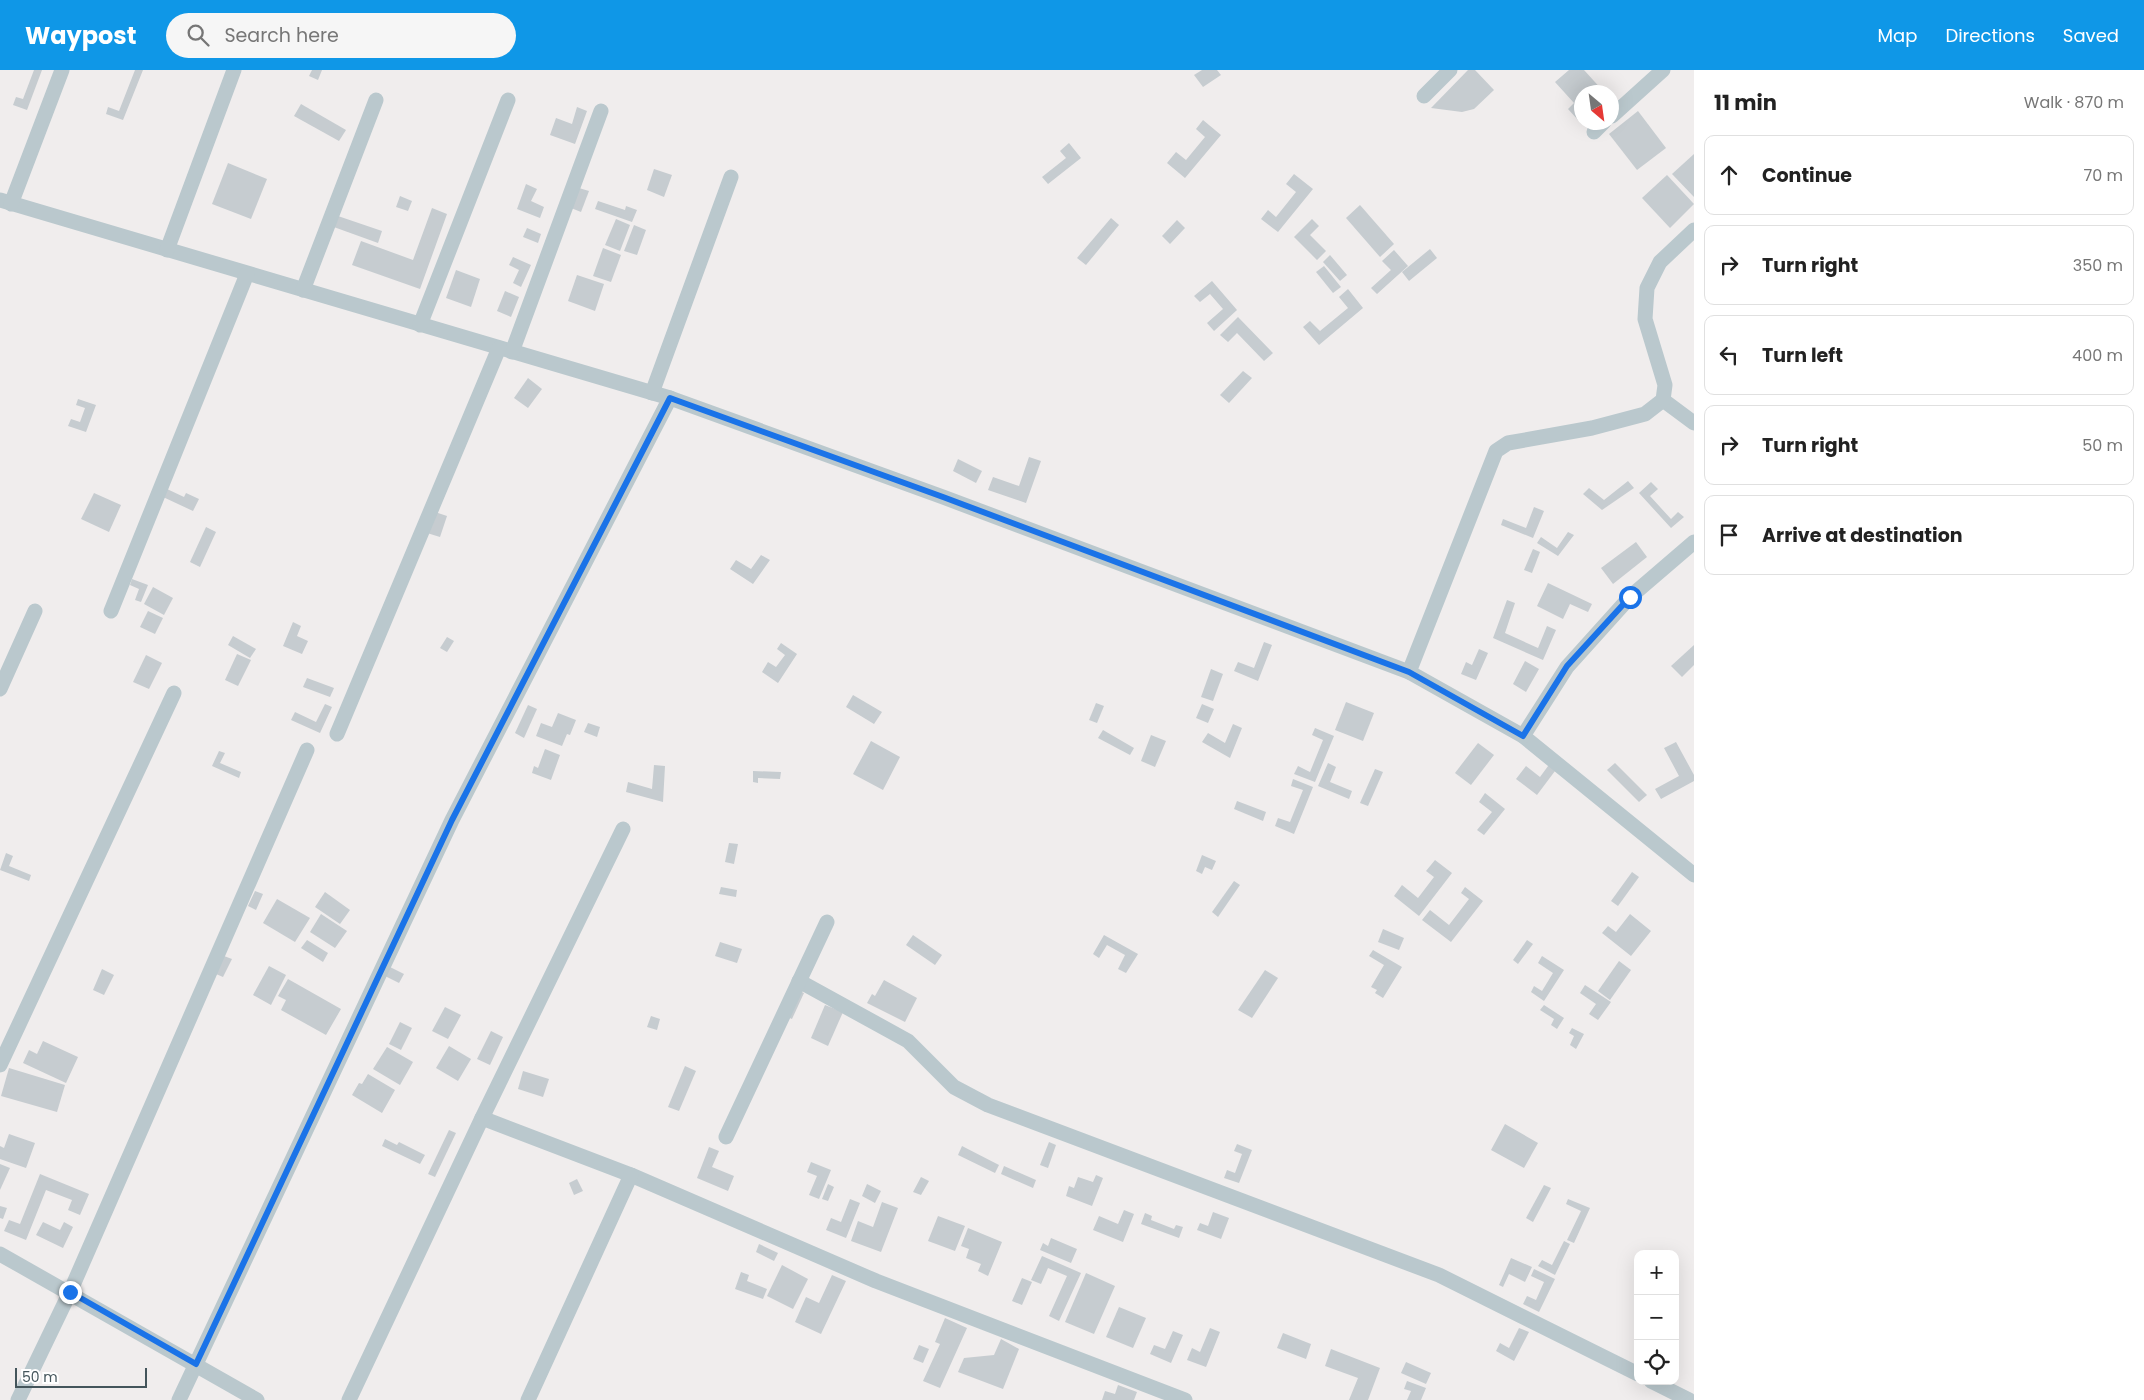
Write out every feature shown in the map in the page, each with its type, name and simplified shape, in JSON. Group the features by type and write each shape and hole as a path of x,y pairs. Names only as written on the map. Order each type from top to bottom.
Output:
{"street":[{"path":"62,70 6,202 670,398 943,497 1409,672 1523,736 1694,875"},
{"path":"167,250 234,70"},
{"path":"1424,96 1450,70"},
{"path":"1619,110 1663,70"},
{"path":"303,290 376,100"},
{"path":"420,325 508,100"},
{"path":"337,734 505,350 601,111"},
{"path":"652,394 731,178"},
{"path":"1409,672 1496,451 1508,443 1592,428 1646,414 1663,400 1665,385 1645,319 1647,288 1660,262 1694,230"},
{"path":"111,611 247,274"},
{"path":"179,1400 452,820 670,398"},
{"path":"1663,400 1692,418"},
{"path":"1523,736 1567,666 1630,597 1694,542"},
{"path":"0,688 35,611"},
{"path":"0,1065 174,693"},
{"path":"18,1400 70,1292 307,750"},
{"path":"349,1400 482,1118 623,829"},
{"path":"726,1137 827,922"},
{"path":"799,981 908,1041 954,1087 968,1096 1439,1275 1634,1372"},
{"path":"482,1118 631,1175 876,1281 1185,1400"},
{"path":"528,1400 631,1175"},
{"path":"0,1254 70,1292 257,1400"},
{"path":"1659,1385 1689,1400"}],"building":[{"path":"34,70 42,70 27,110 13,105 16,97 23,99"},
{"path":"135,70 143,70 123,120 106,114 108,107 119,111"},
{"path":"312,70 322,70 318,80 309,76"},
{"path":"1202,70 1217,70 1221,75 1203,87 1194,75"},
{"path":"1468,70 1475,70 1494,90 1474,109 1462,112 1431,108"},
{"path":"1569,70 1584,70 1598,85 1574,85 1574,103 1555,82"},
{"path":"1574,103 1574,116 1568,109"},
{"path":"301,104 346,130 339,141 294,116"},
{"path":"577,107 587,111 575,144 550,135 556,118 572,124"},
{"path":"1638,111 1666,148 1637,170 1609,134 1614,130 1619,130 1619,126"},
{"path":"1203,120 1221,135 1185,178 1167,163 1176,152 1186,160 1205,137 1196,129"},
{"path":"1069,143 1081,158 1048,184 1042,177 1066,158 1060,151"},
{"path":"1694,154 1694,197 1672,174"},
{"path":"228,163 267,179 251,219 212,204"},
{"path":"654,169 672,175 664,197 647,190"},
{"path":"1294,174 1313,189 1278,232 1261,219 1268,210 1276,217 1296,192 1286,184"},
{"path":"1667,175 1694,204 1670,228 1642,198"},
{"path":"526,184 537,189 531,201 544,207 540,218 517,209"},
{"path":"579,188 589,191 581,212 571,208"},
{"path":"400,196 412,201 408,211 396,207"},
{"path":"598,201 625,210 626,206 637,210 632,222 595,209"},
{"path":"1360,205 1394,244 1380,257 1346,218"},
{"path":"432,208 447,214 420,289 352,265 361,241 413,260"},
{"path":"335,215 382,231 378,243 331,226"},
{"path":"1111,218 1119,225 1086,265 1077,258"},
{"path":"616,219 630,225 620,251 605,245"},
{"path":"1312,219 1319,226 1310,235 1326,251 1317,260 1294,237"},
{"path":"1177,220 1185,228 1170,244 1162,236"},
{"path":"634,225 646,230 637,255 624,251"},
{"path":"527,228 541,234 538,243 523,237"},
{"path":"603,248 621,255 611,282 593,276"},
{"path":"1430,249 1437,258 1409,281 1402,272"},
{"path":"1394,250 1408,266 1377,294 1371,288 1391,270 1382,261"},
{"path":"1330,255 1347,275 1340,281 1323,262"},
{"path":"513,257 531,265 521,287 513,283 519,270 509,265"},
{"path":"1324,266 1341,287 1333,293 1316,272"},
{"path":"456,270 480,279 471,307 446,298"},
{"path":"577,275 604,284 595,311 568,301"},
{"path":"1212,281 1237,310 1214,331 1207,323 1223,309 1210,294 1200,302 1194,296"},
{"path":"1348,289 1363,308 1319,345 1303,327 1310,321 1320,331 1348,308 1339,297"},
{"path":"505,291 519,297 511,317 497,311"},
{"path":"1238,317 1273,353 1264,361 1237,333 1228,342 1220,335"},
{"path":"1243,371 1252,378 1229,403 1220,395"},
{"path":"528,378 542,389 528,408 514,398"},
{"path":"78,399 96,405 86,432 68,426 71,419 80,422 85,408 76,405"},
{"path":"1029,457 1041,461 1026,503 988,490 993,477 1019,486"},
{"path":"958,459 982,471 976,483 953,471"},
{"path":"1628,481 1634,488 1602,510 1583,494 1589,488 1604,500"},
{"path":"1651,482 1658,489 1650,496 1671,519 1678,512 1684,517 1671,528 1639,493"},
{"path":"167,489 184,497 186,493 199,499 193,511 163,497"},
{"path":"94,493 121,505 109,532 81,519"},
{"path":"1534,507 1544,511 1533,538 1501,525 1503,519 1526,528"},
{"path":"435,512 447,516 440,537 427,533"},
{"path":"206,527 216,532 200,567 190,562"},
{"path":"1568,532 1574,535 1558,556 1537,543 1541,537 1557,548"},
{"path":"1636,542 1647,557 1613,584 1601,568"},
{"path":"1533,549 1540,552 1532,573 1524,570"},
{"path":"761,555 770,560 753,584 730,569 736,560 751,569"},
{"path":"132,579 148,585 141,602 135,600 139,589 130,585"},
{"path":"1548,583 1592,604 1588,612 1570,604 1563,619 1537,606"},
{"path":"153,587 173,598 164,615 144,604"},
{"path":"1507,600 1515,603 1505,633 1538,648 1547,626 1556,630 1543,660 1493,638"},
{"path":"148,611 163,618 155,634 140,627"},
{"path":"293,622 301,626 297,636 308,641 302,654 283,646"},
{"path":"233,636 256,649 250,658 228,645"},
{"path":"447,637 454,641 447,652 440,648"},
{"path":"1264,642 1272,645 1258,681 1234,671 1238,662 1254,668"},
{"path":"781,643 797,654 778,683 762,672 768,662 776,667 785,655 777,649"},
{"path":"1694,645 1694,665 1682,677 1671,666"},
{"path":"1479,649 1488,653 1476,680 1461,674 1466,662 1472,665"},
{"path":"237,654 251,660 238,686 225,680"},
{"path":"146,655 162,663 149,689 133,682"},
{"path":"1525,661 1539,669 1526,692 1513,684"},
{"path":"1211,669 1223,674 1213,701 1201,697"},
{"path":"307,678 334,688 330,697 303,687"},
{"path":"853,695 882,712 874,724 846,707"},
{"path":"1346,702 1374,713 1363,741 1335,730"},
{"path":"1096,703 1104,706 1097,723 1089,720"},
{"path":"325,704 332,707 320,733 291,720 295,712 316,722"},
{"path":"1202,704 1214,709 1208,723 1196,718"},
{"path":"528,705 537,709 524,738 515,733"},
{"path":"558,713 576,720 570,735 567,734 562,746 536,736 541,723 552,727"},
{"path":"588,723 600,727 597,737 584,732"},
{"path":"1233,724 1242,728 1230,758 1202,742 1208,733 1225,743"},
{"path":"1315,728 1334,736 1315,782 1294,774 1298,766 1310,772 1323,740 1312,735"},
{"path":"1103,730 1134,748 1130,755 1098,738"},
{"path":"1151,735 1166,741 1155,767 1141,761"},
{"path":"871,741 900,757 883,790 853,774"},
{"path":"1676,742 1694,775 1694,781 1661,799 1655,789 1679,776 1664,748"},
{"path":"1478,743 1494,755 1471,785 1455,773"},
{"path":"545,749 560,755 551,780 532,773 534,766 538,768"},
{"path":"219,751 225,753 220,763 241,772 239,778 212,766"},
{"path":"1551,762 1558,767 1537,795 1516,779 1526,766 1540,777"},
{"path":"1328,763 1336,767 1330,782 1352,791 1349,799 1318,786"},
{"path":"1615,763 1647,795 1639,802 1607,770"},
{"path":"654,765 665,766 663,802 626,792 628,782 652,789"},
{"path":"1375,769 1383,772 1368,806 1360,803"},
{"path":"753,771 781,772 780,779 758,778 758,783 753,782"},
{"path":"1293,779 1313,787 1294,834 1275,826 1278,818 1290,822 1303,790 1291,786"},
{"path":"1485,793 1505,809 1484,835 1477,830 1492,812 1479,802"},
{"path":"1237,801 1266,812 1263,821 1234,809"},
{"path":"729,843 738,844 734,864 725,862"},
{"path":"6,853 13,856 9,866 31,875 29,881 0,870"},
{"path":"1202,855 1216,861 1212,870 1205,867 1202,874 1196,871"},
{"path":"1435,860 1452,873 1419,916 1394,896 1402,885 1418,898 1434,877 1426,871"},
{"path":"1632,872 1639,877 1618,906 1611,901"},
{"path":"1234,881 1240,885 1218,917 1212,912"},
{"path":"721,887 737,890 736,897 719,894"},
{"path":"1465,887 1483,901 1451,942 1422,920 1430,910 1449,925 1469,899 1461,893"},
{"path":"255,891 263,894 256,910 248,906"},
{"path":"325,892 350,910 340,924 315,907"},
{"path":"277,899 310,918 295,942 263,923"},
{"path":"321,914 347,931 335,948 310,932"},
{"path":"1630,914 1651,931 1631,956 1602,933 1608,926 1616,932"},
{"path":"1383,929 1404,938 1399,950 1378,942"},
{"path":"913,935 942,955 935,965 906,945"},
{"path":"1104,935 1138,954 1126,973 1118,969 1125,955 1107,945 1099,958 1093,954"},
{"path":"307,940 328,953 323,962 301,948"},
{"path":"1527,940 1533,944 1518,964 1513,960"},
{"path":"720,942 742,949 737,963 715,956"},
{"path":"1373,950 1402,967 1383,998 1375,993 1377,990 1371,987 1384,965 1369,956"},
{"path":"224,956 232,959 223,977 216,974"},
{"path":"1542,956 1564,970 1544,1001 1531,992 1534,986 1542,991 1553,973 1538,963"},
{"path":"1619,961 1631,970 1610,1000 1598,991"},
{"path":"386,965 404,974 399,983 381,974"},
{"path":"269,966 286,975 271,1005 253,995"},
{"path":"102,969 114,975 104,995 93,990"},
{"path":"1265,970 1278,978 1252,1018 1238,1010"},
{"path":"288,979 341,1009 326,1035 281,1010 286,1000 278,996"},
{"path":"884,980 917,998 905,1022 867,1003 872,994 875,996"},
{"path":"1585,985 1611,1002 1598,1020 1589,1014 1596,1004 1580,993"},
{"path":"797,990 804,993 792,1019 785,1016"},
{"path":"825,1005 843,1012 828,1046 811,1038"},
{"path":"1544,1005 1564,1018 1557,1029 1551,1025 1554,1019 1540,1010"},
{"path":"445,1007 461,1015 448,1039 432,1031"},
{"path":"651,1016 660,1019 657,1030 647,1027"},
{"path":"400,1022 412,1028 401,1050 389,1044"},
{"path":"1572,1028 1584,1034 1576,1049 1570,1045 1574,1036 1569,1033"},
{"path":"491,1031 503,1037 490,1065 477,1059"},
{"path":"43,1041 78,1057 66,1083 23,1063 29,1050 37,1054"},
{"path":"449,1046 471,1059 458,1081 436,1068"},
{"path":"387,1047 413,1062 400,1085 373,1069"},
{"path":"685,1066 696,1071 679,1111 668,1107"},
{"path":"9,1068 65,1085 57,1112 1,1096"},
{"path":"523,1071 549,1079 543,1097 518,1089"},
{"path":"368,1074 395,1090 382,1113 352,1095 359,1083 362,1084"},
{"path":"1505,1124 1538,1143 1524,1168 1491,1150"},
{"path":"449,1130 456,1133 435,1177 428,1174"},
{"path":"9,1134 35,1143 26,1168 0,1159 0,1146 4,1148"},
{"path":"385,1139 397,1145 399,1142 425,1155 420,1164 382,1146"},
{"path":"1049,1142 1056,1145 1048,1168 1040,1165"},
{"path":"1237,1144 1252,1150 1239,1183 1224,1178 1227,1170 1235,1173 1242,1154 1234,1151"},
{"path":"962,1146 999,1165 995,1173 958,1155"},
{"path":"709,1147 719,1151 712,1167 734,1176 728,1191 697,1178"},
{"path":"811,1162 831,1170 819,1199 809,1195 817,1176 807,1172"},
{"path":"0,1164 10,1168 0,1190"},
{"path":"1004,1166 1036,1180 1033,1188 1001,1174"},
{"path":"40,1174 89,1194 80,1215 68,1210 72,1200 46,1190 26,1240 4,1231 9,1220 20,1224"},
{"path":"1096,1175 1103,1178 1092,1206 1066,1196 1069,1186 1074,1188 1078,1177 1093,1182"},
{"path":"921,1177 929,1181 921,1195 913,1192"},
{"path":"577,1179 583,1191 574,1195 569,1183"},
{"path":"828,1184 834,1187 828,1201 822,1199"},
{"path":"867,1184 881,1191 875,1203 862,1196"},
{"path":"1544,1185 1551,1188 1533,1222 1526,1218"},
{"path":"850,1199 860,1203 846,1238 826,1230 831,1218 841,1222"},
{"path":"1568,1199 1590,1208 1574,1243 1567,1240 1581,1211 1566,1204"},
{"path":"882,1202 898,1208 881,1252 851,1241 858,1221 873,1227"},
{"path":"0,1206 7,1208 3,1219 0,1218"},
{"path":"1124,1210 1134,1214 1123,1242 1093,1230 1099,1216 1118,1224"},
{"path":"1213,1212 1229,1218 1221,1239 1197,1230 1200,1223 1208,1226"},
{"path":"1145,1213 1152,1216 1151,1220 1174,1229 1176,1225 1183,1227 1179,1238 1141,1224"},
{"path":"938,1216 965,1226 955,1251 928,1241"},
{"path":"43,1222 60,1230 64,1222 73,1227 63,1248 36,1235"},
{"path":"968,1228 1002,1242 988,1276 978,1271 981,1264 966,1258 969,1249 961,1246"},
{"path":"1051,1238 1077,1249 1071,1263 1040,1250 1043,1243 1048,1246"},
{"path":"1564,1241 1570,1244 1555,1275 1538,1266 1542,1260 1552,1265"},
{"path":"759,1244 778,1253 774,1261 756,1252"},
{"path":"1042,1256 1081,1273 1059,1321 1049,1316 1067,1276 1048,1268 1041,1284 1031,1280"},
{"path":"1511,1258 1532,1267 1525,1282 1509,1274 1503,1287 1499,1285"},
{"path":"782,1265 808,1279 793,1309 767,1296"},
{"path":"1534,1269 1555,1279 1539,1312 1523,1304 1527,1296 1536,1300 1544,1282 1531,1276"},
{"path":"741,1272 749,1275 747,1281 767,1289 763,1299 735,1289"},
{"path":"1086,1273 1115,1286 1094,1334 1065,1322"},
{"path":"832,1275 846,1281 821,1334 795,1322 806,1297 819,1303"},
{"path":"1022,1278 1032,1282 1022,1305 1012,1301"},
{"path":"1119,1307 1146,1318 1133,1348 1106,1337"},
{"path":"945,1318 967,1328 940,1388 923,1381 940,1344 935,1342"},
{"path":"1210,1328 1220,1332 1206,1367 1187,1360 1192,1348 1200,1352"},
{"path":"1519,1328 1529,1332 1514,1361 1496,1351 1500,1343 1509,1348"},
{"path":"1173,1331 1183,1335 1171,1363 1150,1354 1154,1345 1165,1349"},
{"path":"1283,1333 1311,1344 1306,1359 1277,1348"},
{"path":"1001,1339 1019,1349 1003,1389 958,1372 964,1358 994,1355"},
{"path":"919,1345 929,1349 923,1363 913,1359"},
{"path":"1331,1349 1380,1368 1368,1400 1349,1400 1358,1378 1325,1366"},
{"path":"1406,1362 1431,1373 1426,1384 1401,1373"},
{"path":"1407,1381 1426,1388 1421,1400 1407,1400 1411,1391 1404,1389"},
{"path":"1118,1385 1137,1392 1134,1400 1102,1400 1105,1391 1115,1394"}],"route":[{"path":"70,1292 196,1364 452,820 670,398 943,497 1409,672 1523,736 1567,666 1630,597"}]}
